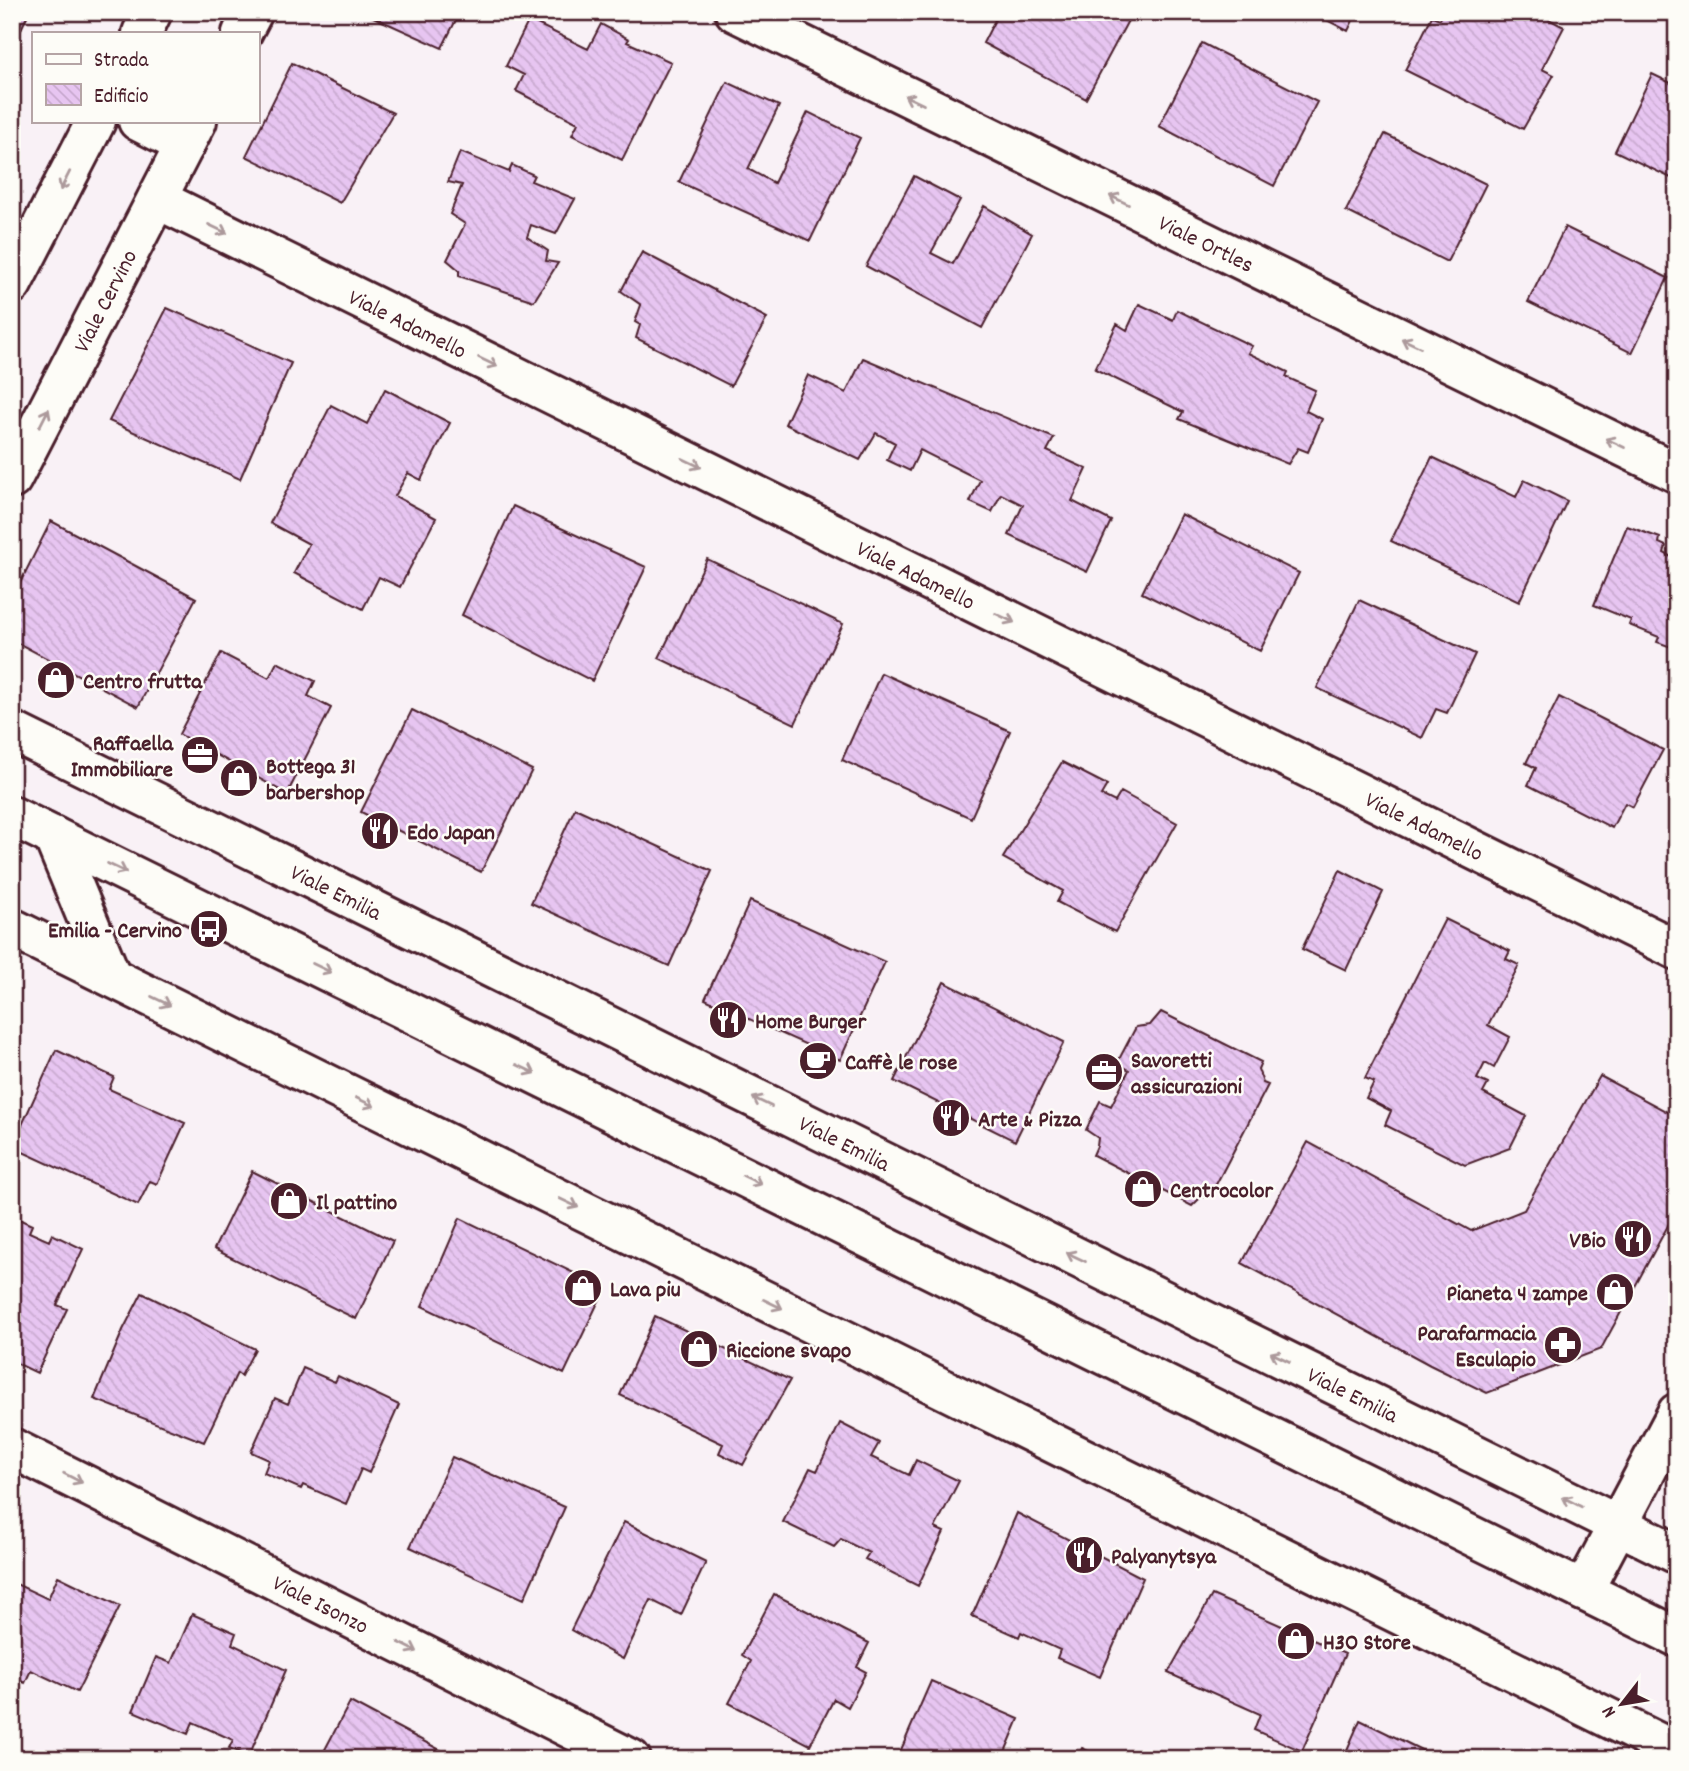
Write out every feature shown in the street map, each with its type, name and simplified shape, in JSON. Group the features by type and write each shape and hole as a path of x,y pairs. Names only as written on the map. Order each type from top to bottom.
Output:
{"street":[{"path":"142,32 152,12"},
{"path":"243,32 253,12"},
{"name":"Viale Ortles","path":"735,12 1677,473"},
{"path":"12,284 95,122"},
{"path":"142,122 191,133"},
{"name":"Viale Cervino","path":"12,479 191,133"},
{"name":"Viale Adamello","path":"157,199 1677,950"},
{"name":"Viale Emilia","path":"12,731 1677,1554"},
{"path":"12,816 1677,1637"},
{"path":"53,836 111,976"},
{"path":"12,928 1677,1752"},
{"path":"1583,1591 1677,1413"},
{"name":"Viale Isonzo","path":"12,1448 631,1759"}],"building":[{"path":"12,12 29,12 12,49"},
{"path":"362,12 460,12 442,48"},
{"path":"999,12 1125,12 1131,15 1086,99 983,43"},
{"path":"1311,12 1357,12 1348,31"},
{"path":"1444,12 1535,12 1564,27 1542,69 1554,75 1523,129 1405,70 1432,16 1440,19"},
{"path":"529,20 588,49 601,24 629,39 627,42 671,62 622,160 572,135 578,123 516,91 524,75 506,66"},
{"path":"1202,43 1317,102 1274,186 1159,126"},
{"path":"292,63 393,113 340,203 246,156"},
{"path":"1652,74 1677,86 1677,181 1615,151"},
{"path":"727,82 779,106 748,169 774,183 808,112 860,138 810,241 679,182"},
{"path":"1385,134 1486,184 1447,262 1346,211"},
{"path":"460,152 509,172 512,165 534,175 531,181 575,199 556,234 531,225 527,237 548,251 546,261 558,263 534,301 459,276 459,270 447,260 465,224 450,214 462,185 448,182"},
{"path":"914,176 960,200 931,253 953,264 984,206 1032,234 982,328 866,266"},
{"path":"1565,227 1668,278 1632,353 1528,302"},
{"path":"642,252 767,318 731,386 636,338 640,325 635,322 641,305 621,291"},
{"path":"1139,304 1173,320 1177,310 1252,346 1248,353 1288,372 1286,377 1315,390 1306,411 1322,419 1308,452 1298,448 1288,464 1179,419 1183,412 1095,369 1117,324 1127,330"},
{"path":"167,308 291,363 240,479 109,421"},
{"path":"863,358 1054,438 1047,451 1087,469 1072,501 1111,521 1087,572 1009,535 1023,505 1001,494 992,512 970,502 980,480 920,450 910,471 887,460 895,443 876,433 860,460 785,424 808,375 846,393"},
{"path":"385,389 450,423 421,480 408,473 395,496 436,518 400,587 379,577 363,609 294,573 309,544 270,523 331,405 367,424"},
{"path":"1432,457 1516,497 1524,480 1567,501 1519,602 1391,541"},
{"path":"513,506 646,567 592,681 462,615"},
{"path":"1181,514 1299,573 1260,651 1142,593"},
{"path":"51,521 196,598 138,707 12,640 12,599"},
{"path":"1627,526 1660,538 1659,543 1666,546 1664,553 1677,560 1677,649 1657,642 1659,637 1629,625 1631,620 1594,605"},
{"path":"707,559 843,624 795,724 659,658"},
{"path":"1359,600 1475,654 1447,713 1436,709 1422,738 1317,688"},
{"path":"221,653 269,678 277,662 315,681 308,696 331,708 287,794 179,734"},
{"path":"881,673 1010,731 971,818 842,760"},
{"path":"1559,697 1663,750 1633,807 1625,803 1612,828 1528,785 1536,768 1526,763"},
{"path":"412,710 532,770 481,872 361,812"},
{"path":"1062,762 1107,785 1101,795 1115,802 1121,792 1177,823 1115,932 1057,902 1063,891 1003,858"},
{"path":"575,808 712,871 669,966 531,903"},
{"path":"1340,870 1383,892 1346,970 1302,949"},
{"path":"750,901 885,962 840,1060 705,999"},
{"path":"1445,919 1510,951 1506,959 1519,965 1488,1025 1510,1037 1494,1068 1485,1063 1477,1079 1488,1084 1483,1093 1526,1116 1510,1148 1465,1165 1385,1125 1391,1111 1366,1098 1374,1082 1365,1078"},
{"path":"944,982 1064,1042 1015,1141 894,1081"},
{"path":"1161,1012 1261,1062 1258,1069 1263,1083 1268,1085 1210,1196 1201,1197 1192,1206 1093,1155 1098,1138 1086,1130 1100,1101 1111,1106 1129,1070 1117,1063 1136,1027 1150,1025"},
{"path":"56,1050 114,1077 109,1089 185,1123 157,1184 150,1181 138,1205 12,1147"},
{"path":"1600,1076 1677,1117 1677,1209 1601,1349 1487,1393 1242,1263 1308,1142 1471,1231 1524,1210"},
{"path":"252,1171 393,1241 356,1319 214,1249"},
{"path":"12,1216 32,1225 29,1232 49,1241 52,1234 83,1249 57,1305 67,1309 37,1373 12,1361"},
{"path":"460,1218 605,1288 564,1374 422,1306"},
{"path":"142,1293 255,1349 241,1376 237,1373 204,1442 94,1399"},
{"path":"655,1316 790,1380 743,1465 719,1453 723,1444 620,1395"},
{"path":"303,1368 335,1382 338,1376 399,1405 369,1473 361,1469 346,1504 303,1485 301,1489 264,1473 269,1460 251,1452 275,1398 288,1404"},
{"path":"840,1423 879,1443 871,1457 909,1475 916,1460 959,1481 935,1528 944,1532 918,1586 865,1559 869,1553 841,1539 834,1547 783,1522 810,1468 817,1471"},
{"path":"452,1457 565,1507 524,1599 410,1547"},
{"path":"1017,1513 1143,1578 1100,1677 1057,1658 1060,1650 1021,1632 1019,1637 972,1616"},
{"path":"624,1522 706,1562 681,1615 651,1600 623,1659 571,1630"},
{"path":"58,1576 120,1606 77,1692 31,1670 25,1683 12,1677 12,1582 48,1599"},
{"path":"774,1594 869,1643 857,1667 866,1672 848,1707 834,1699 810,1745 729,1703 751,1661 742,1655"},
{"path":"1212,1595 1345,1654 1302,1751 1254,1730 1260,1714 1168,1673"},
{"path":"192,1614 236,1633 232,1644 286,1670 249,1756 229,1748 233,1740 193,1722 188,1734 133,1711 156,1657 171,1663"},
{"path":"931,1681 1019,1719 1002,1759 897,1759"},
{"path":"350,1702 442,1751 438,1759 320,1759"},
{"path":"1360,1720 1440,1759 1343,1759"},
{"path":"1082,1748 1104,1759 1077,1759"}],"place":[{"name":"Centro frutta","path":"56,680"},
{"name":"Raffaella Immobiliare","path":"200,755"},
{"name":"Bottega 31 barbershop","path":"239,778"},
{"name":"Edo Japan","path":"380,831"},
{"name":"Emilia - Cervino","path":"209,929"},
{"name":"Home Burger","path":"728,1020"},
{"name":"Caffè le rose","path":"818,1061"},
{"name":"Savoretti assicurazioni","path":"1104,1072"},
{"name":"Arte & Pizza","path":"951,1118"},
{"name":"Centrocolor","path":"1143,1189"},
{"name":"Il pattino","path":"289,1201"},
{"name":"VBio","path":"1633,1239"},
{"name":"Lava piu","path":"583,1288"},
{"name":"Pianeta 4 zampe","path":"1615,1292"},
{"name":"Parafarmacia Esculapio","path":"1563,1345"},
{"name":"Riccione svapo","path":"699,1349"},
{"name":"Palyanytsya","path":"1084,1555"},
{"name":"H3O Store","path":"1296,1641"}]}
